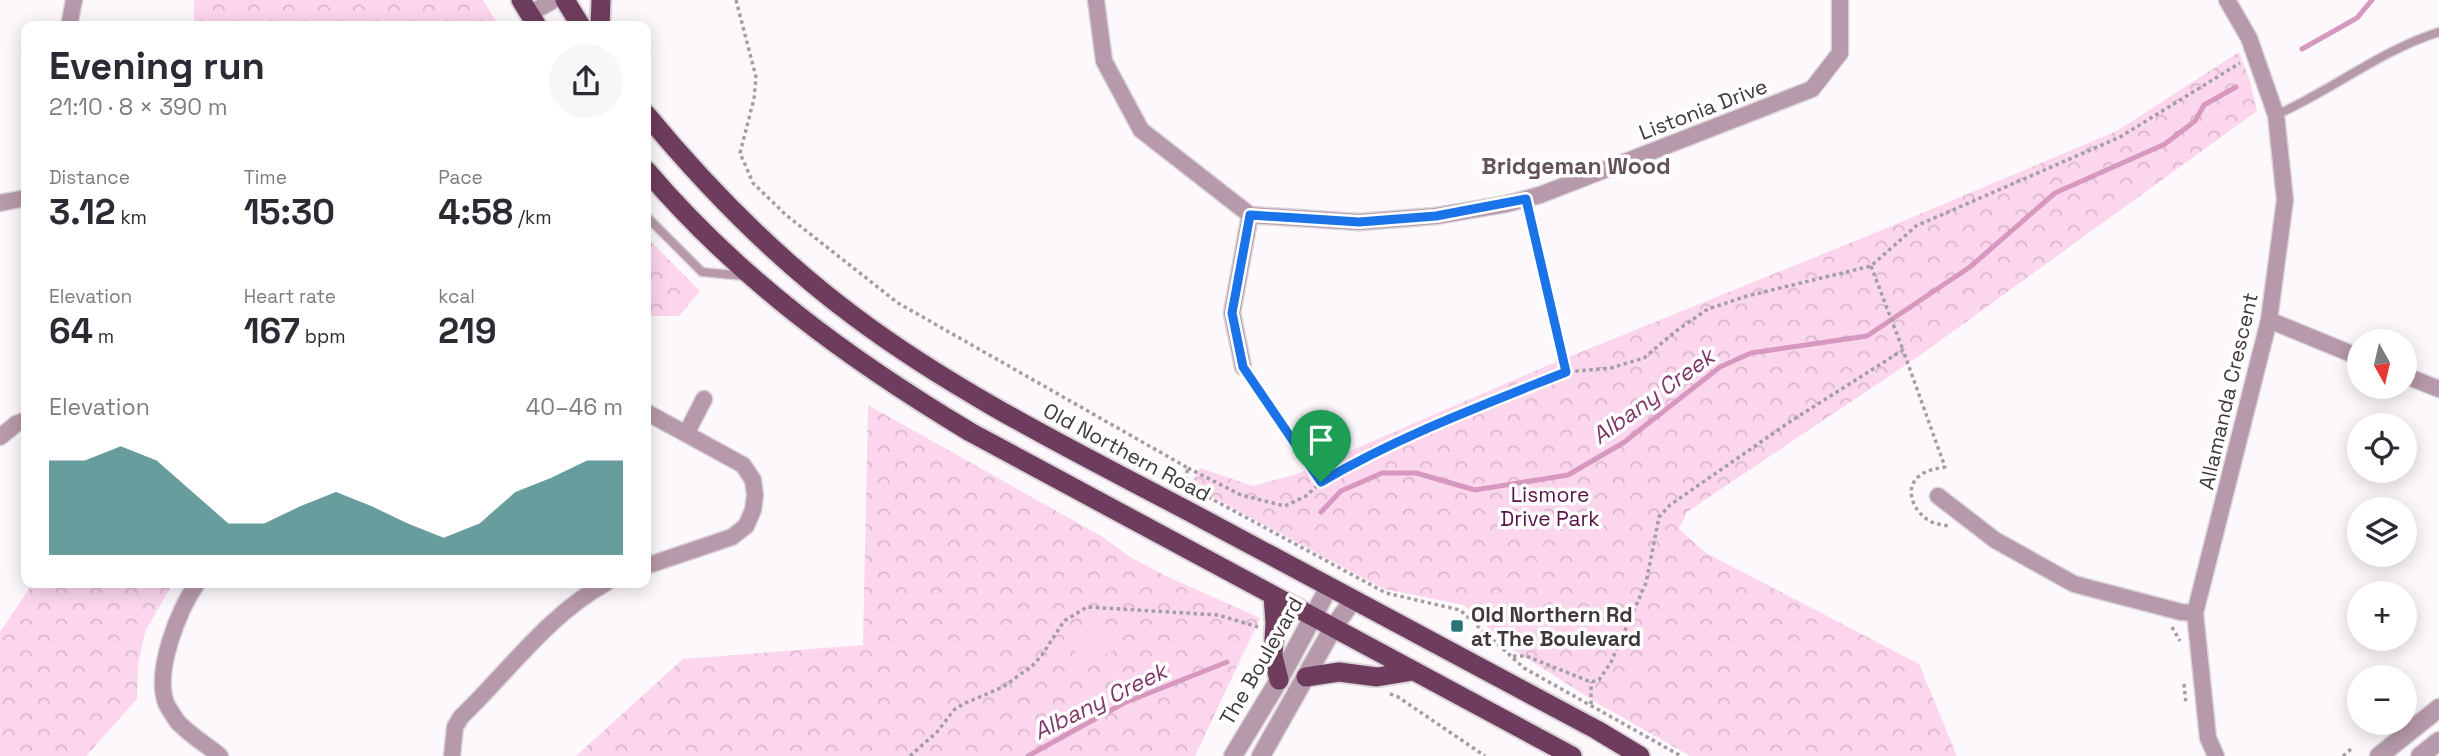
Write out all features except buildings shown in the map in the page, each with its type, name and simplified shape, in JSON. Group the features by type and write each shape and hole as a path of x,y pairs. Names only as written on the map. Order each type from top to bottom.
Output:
{"highway":[{"path":"565,0 578,21"},
{"path":"600,21 601,0"},
{"name":"Old Northern Road","path":"651,120 722,200 770,246 855,317 916,359 997,407 1597,730 1640,756"},
{"path":"651,176 702,232 751,277 837,346 915,399 970,432 1572,756"},
{"path":"1273,596 1273,656 1279,680"},
{"path":"1306,677 1339,672 1377,677 1413,671"}],"street":[{"path":"70,21 74,0"},
{"path":"529,13 554,0"},
{"path":"1096,0 1104,61 1140,130 1250,215 1232,313 1243,367"},
{"name":"Listonia Drive","path":"1250,215 1359,222 1436,216 1526,199 1812,89 1840,53 1840,0"},
{"name":"Allamanda Crescent","path":"2216,756 2208,738 2195,613 2269,320 2286,201 2276,116 2249,38 2227,0"},
{"path":"0,203 21,199"},
{"path":"2269,320 2347,352"},
{"path":"2417,380 2439,389"},
{"path":"686,434 704,399"},
{"path":"651,415 743,465 753,480 755,495 753,510 746,526 732,537 651,564"},
{"path":"0,437 21,422"},
{"path":"1938,496 1995,540 2074,584 2181,612 2195,613"},
{"name":"The Boulevard","path":"1233,756 1279,680 1329,587"},
{"path":"194,588 180,612 163,670 165,702 179,723 220,756"},
{"path":"452,756 455,727 461,717 525,649 572,607 599,588"},
{"path":"1261,756 1333,628 1353,600"},
{"path":"2379,756 2435,718"},
{"path":"2420,756 2439,741"}],"lane":[{"path":"2276,116 2310,100 2418,38 2439,32"},
{"path":"651,221 702,272 751,277"}],"path":[{"path":"736,0 756,78 754,99 740,153 753,183 786,215 898,303 1188,468 1241,495 1285,506 1306,496 1321,482 1364,457 1448,418 1566,372 1611,368 1644,358 1708,309 1747,296 1871,266 1916,226 2120,137 2246,59"},
{"path":"1526,199 1566,372"},
{"path":"1871,266 1945,467 1927,471 1916,479 1911,494 1915,510 1930,522 1953,527"},
{"path":"1511,655 1527,656 1591,682 1599,680 1611,662 1646,583 1658,517 1670,505 1791,421 1903,350"},
{"path":"1243,367 1321,482"},
{"path":"1188,468 1184,484 1386,593 1460,610 1524,668 1681,756"},
{"path":"910,756 937,732 962,704 1003,687 1033,665 1064,621 1087,607 1218,615 1264,629"},
{"path":"2164,624 2173,628 2180,638 2181,650"},
{"path":"2183,673 2186,705"},
{"path":"1591,682 1591,704"},
{"path":"1385,693 1398,697 1485,756"},
{"path":"2343,756 2351,749"}],"green space":[{"path":"194,0 483,0 496,21 194,21"},
{"name":"Lismore Drive Park","path":"2239,52 2257,111 1919,356 1687,512 1679,529 1706,553 1919,664 1957,756 1690,756 1597,703 1506,645 1464,605 1384,589 1190,485 1200,468 1253,486 1297,474 1544,367 2117,131"},
{"path":"651,242 700,291 679,316 651,316"},
{"path":"868,405 1101,536 1132,558 1260,618 1195,756 576,756 683,659 863,645"},
{"path":"30,588 170,588 145,632 138,665 137,699 86,756 0,756 0,632"},
{"path":"1101,619 1115,650 1082,665 1068,635"}],"waterway":[{"name":"Albany Creek","path":"2302,49 2357,18 2372,0"},
{"name":"Albany Creek","path":"1321,512 1341,491 1382,473 1416,473 1475,490 1568,475 1623,443 1720,367 1751,353 1867,336 1970,267 2055,193 2165,144 2195,121 2204,105 2236,87"},
{"name":"Albany Creek","path":"1028,756 1124,703 1227,662"}],"place":[{"name":"Old Northern Rd at The Boulevard","path":"1457,626"}],"district":[{"name":"Bridgeman Wood","path":"1576,166"}],"route":[{"path":"1526,199 1566,372 1448,418 1364,457 1321,482 1243,367 1232,313 1250,215 1359,222 1436,216 1526,199"}]}
